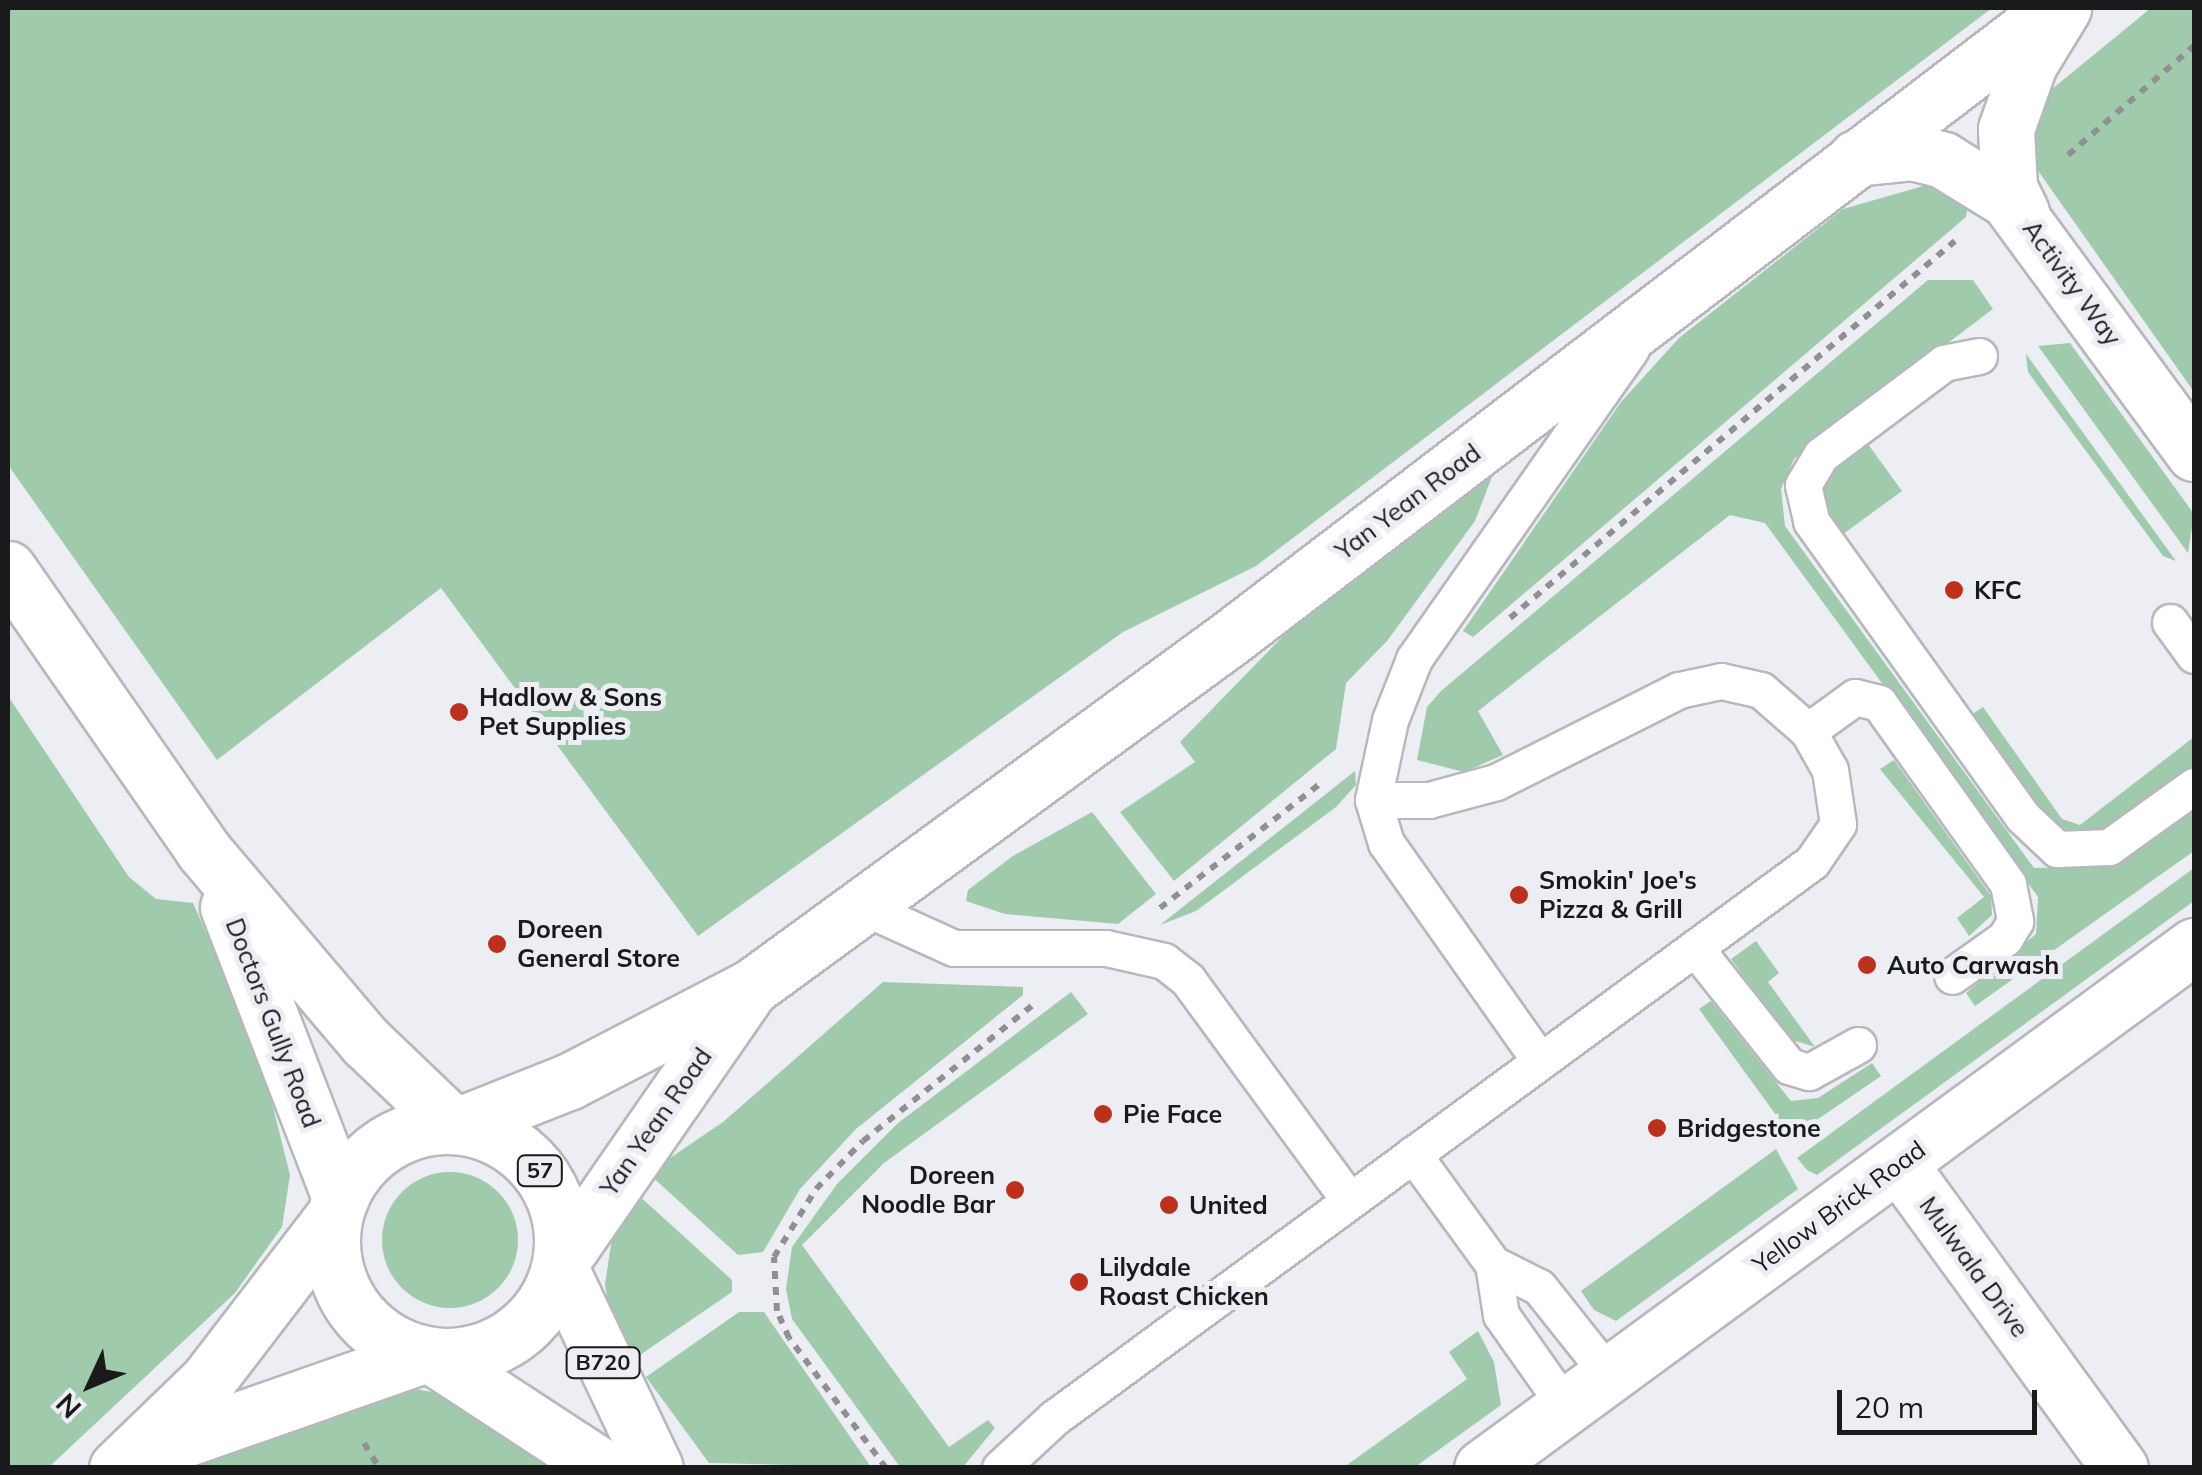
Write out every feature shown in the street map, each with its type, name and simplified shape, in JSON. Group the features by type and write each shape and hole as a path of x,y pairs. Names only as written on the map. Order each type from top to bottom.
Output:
{"main road":[{"name":"Yan Yean Road","path":"456,1125 570,1081 753,986 1230,638 2055,8"},
{"path":"2021,212 2009,187 2006,129 2029,64 2063,8"},
{"name":"Activity Way","path":"1856,158 1912,152 1943,160 1973,172 2021,212 2194,453"},
{"name":"Doctors Gully Road","path":"8,569 203,850 355,1029 456,1125"},
{"name":"Doctors Gully Road","path":"203,850 337,1207"},
{"name":"Yellow Brick Road","path":"1482,1468 2194,946"},
{"name":"Yan Yean Road","path":"561,1264 753,986"},
{"name":"57","path":"337,1207 378,1148 414,1130 456,1125 490,1133 540,1170 562,1229 561,1264 527,1326 466,1356 428,1355"},
{"name":"Mulwala Drive","path":"1899,1164 2120,1468"},
{"path":"337,1207 332,1252 361,1319 389,1342 428,1355 603,1468"},
{"path":"123,1463 208,1380 337,1207"},
{"name":"B720","path":"561,1264 655,1468"},
{"path":"123,1463 428,1355"}],"lane":[{"path":"1540,1061 1386,843 1374,800 1390,720 1414,659 1658,312"},
{"path":"1978,356 1944,362 1821,455 1804,484 1810,520 2023,817 2057,848 2109,847 2194,786"},
{"path":"2170,622 2194,655"},
{"path":"1000,1468 1036,1432 1695,948 1833,840 1836,789 1808,732 1761,690 1701,684 1496,782 1429,800 1374,800"},
{"path":"1808,732 1855,697 1879,702 2008,884 2014,921 2005,938 1952,976"},
{"path":"860,905 954,948 1106,948 1164,961 1188,980 1348,1200"},
{"path":"1695,948 1789,1066 1809,1072 1858,1045"},
{"path":"1413,1154 1494,1264 1539,1288 1609,1375"},
{"path":"1494,1264 1501,1315 1566,1407"}],"path":[{"path":"2069,155 2194,46"},
{"path":"1501,626 1954,241"},
{"path":"886,1468 777,1311 774,1257 786,1229 905,1103 1300,802 1390,720"}],"green space":[{"path":"8,8 1992,8 1256,566 1123,632 698,936 441,588 217,760 8,465"},
{"path":"2151,8 2194,8 2194,392 2034,165 2032,115 2041,98"},
{"path":"1930,184 1968,203 1966,217 1473,637 1463,631 1621,402 1679,338 1843,209"},
{"path":"1928,280 1973,280 1993,309 1794,459 1781,489 1785,526 2034,868 2108,866 2194,805 2194,851 1975,1006 1966,993 2036,934 2038,897 1765,523 1730,515 1478,711 1503,755 1464,772 1417,760 1427,707 1441,691"},
{"path":"2070,343 2194,514 2188,553 2038,346"},
{"path":"2026,354 2176,561 2163,556 2028,372"},
{"path":"1865,440 1902,491 1839,537 1823,492 1838,463"},
{"path":"1493,474 1475,521 1387,641 1346,683 1336,749 1174,881 1120,812 1195,762 1180,742 1291,628"},
{"path":"8,696 129,877 156,899 193,903 260,1055 290,1175 282,1227 235,1293 49,1467 8,1467"},
{"path":"1983,707 2062,819 2080,825 2194,737 2194,769 2105,832 2070,832 2037,809 1971,715"},
{"path":"1894,760 1991,896 1992,915 1969,936 1957,918 1984,897 1880,769"},
{"path":"1355,771 1356,785 1336,807 1196,911 1160,925"},
{"path":"1092,812 1156,894 1118,924 1005,914 966,901 968,890 1013,856"},
{"path":"2194,868 2194,901 1817,1175 1797,1158"},
{"path":"1756,941 1779,973 1768,982 1815,1047 1789,1039 1731,959"},
{"path":"883,982 1023,987 1023,995 856,1129 800,1189 763,1252 738,1255 648,1173 723,1122"},
{"path":"1071,992 1088,1014 884,1163 802,1245 949,1447 988,1420 995,1428 963,1467 900,1467 792,1319 786,1289 792,1247 837,1184 898,1123"},
{"path":"1711,1001 1791,1101 1818,1098 1872,1063 1881,1076 1792,1137 1699,1009"},
{"path":"1776,1149 1798,1189 1616,1321 1594,1310 1581,1291"},
{"path":"450,1172 476,1177 498,1192 513,1214 518,1240 513,1266 498,1288 476,1303 450,1308 424,1303 402,1288 387,1266 382,1240 387,1214 402,1192 424,1177"},
{"path":"636,1193 732,1280 732,1292 634,1359 609,1312 605,1284 613,1232"},
{"path":"739,1312 764,1312 871,1467 709,1463 646,1377"},
{"path":"1478,1331 1494,1362 1501,1405 1415,1467 1344,1467 1467,1379 1449,1352"},
{"path":"416,1389 447,1395 566,1468 190,1468 387,1391"}],"place":[{"name":"KFC","path":"1954,590"},
{"name":"Hadlow & Sons Pet Supplies","path":"459,712"},
{"name":"Smokin' Joe's Pizza & Grill","path":"1519,895"},
{"name":"Doreen General Store","path":"497,944"},
{"name":"Auto Carwash","path":"1867,965"},
{"name":"Pie Face","path":"1103,1114"},
{"name":"Bridgestone","path":"1657,1128"},
{"name":"Doreen Noodle Bar","path":"1015,1190"},
{"name":"United","path":"1169,1205"},
{"name":"Lilydale Roast Chicken","path":"1079,1282"}]}
